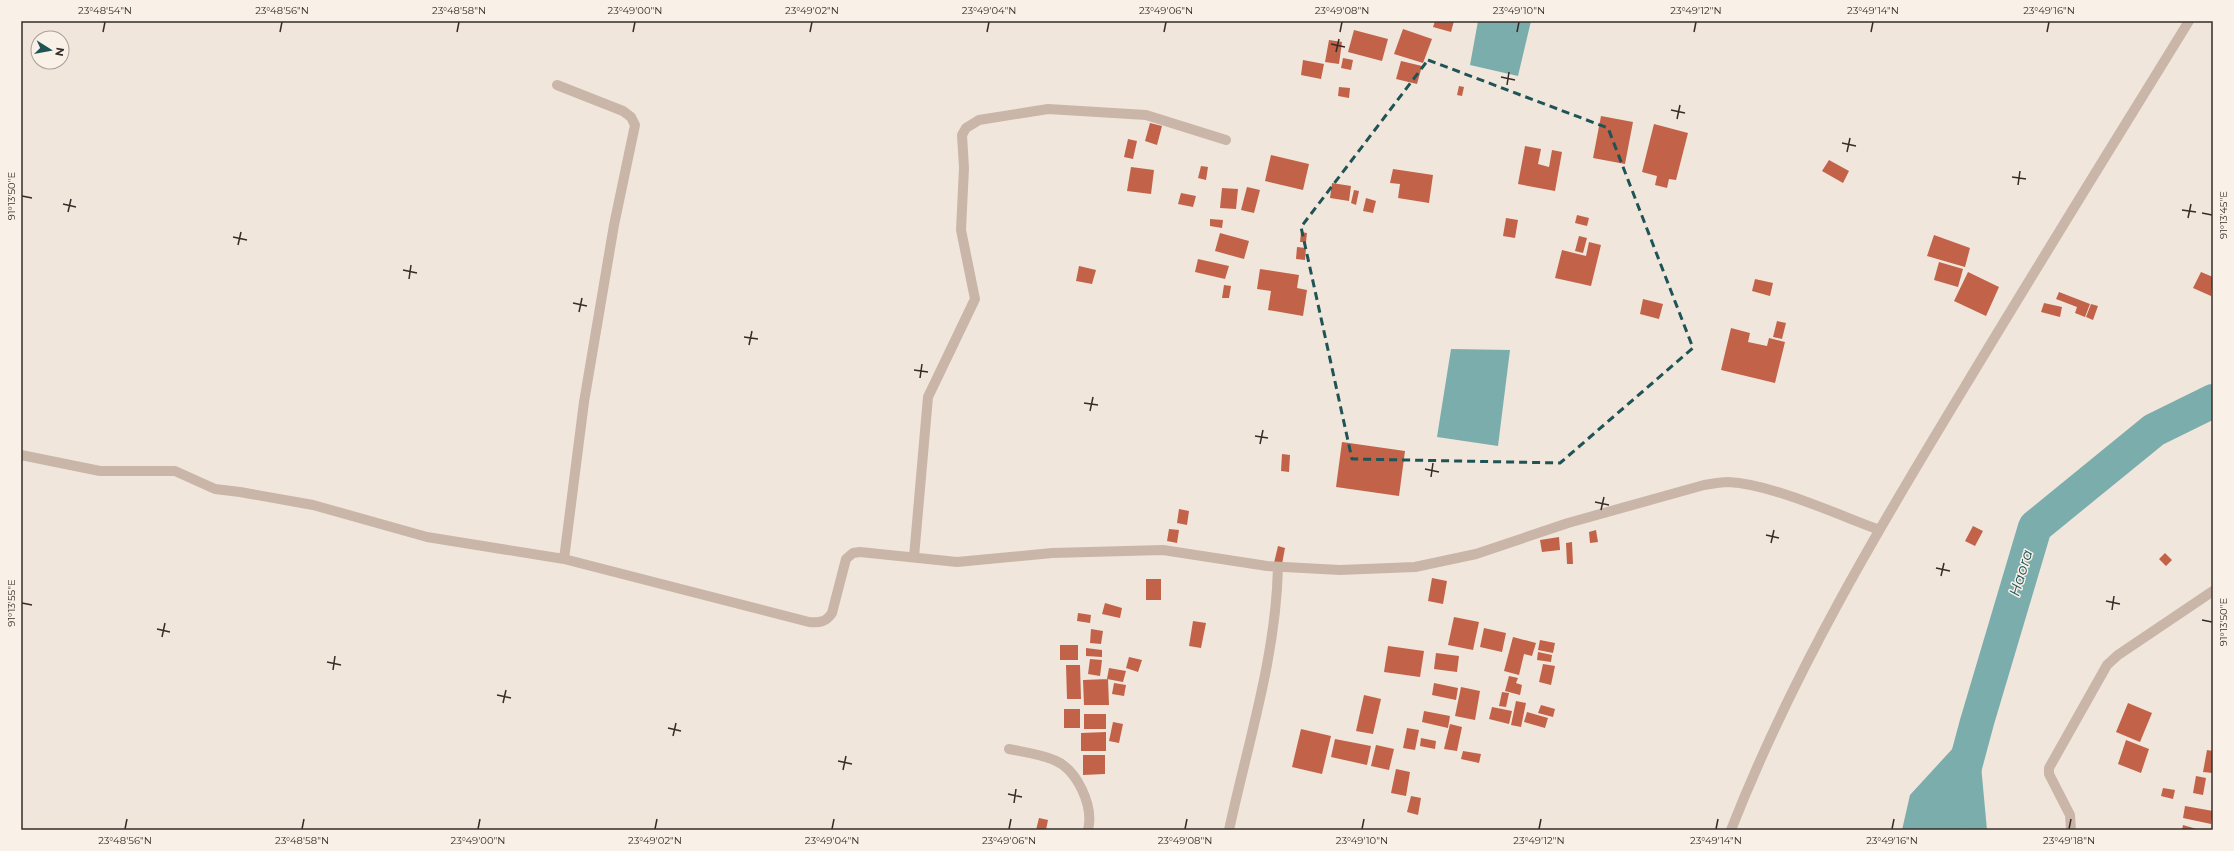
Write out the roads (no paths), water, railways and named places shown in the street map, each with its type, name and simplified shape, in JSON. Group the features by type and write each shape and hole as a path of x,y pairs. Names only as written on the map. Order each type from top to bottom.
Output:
{"street":[{"path":"1731,830 1749,783 1784,705 1877,530 2189,21"},
{"path":"557,85 623,111 631,117 636,125 614,225 584,402 564,559"},
{"path":"914,557 928,397 975,299 961,230 964,168 962,135 966,128 979,120 1048,109 1140,114 1226,140"},
{"path":"21,455 100,471 175,471 215,489 313,505 427,537 564,559 809,622 819,623 827,620 832,613 846,559 853,553 860,552 957,562 1052,553 1163,550 1190,553 1222,561 1278,567 1340,570 1415,567 1476,554 1568,523 1704,485 1727,482 1750,484 1877,530"},
{"path":"1229,830 1267,674 1277,604 1278,567"},
{"path":"2071,830 2070,815 2049,774 2049,768 2099,676 2118,655 2213,591"},
{"path":"1009,749 1044,756 1065,766 1081,788 1088,804 1088,830"}],"water":[{"path":"1478,21 1531,21 1518,76 1470,65"},
{"path":"1451,349 1510,350 1498,446 1437,437"},
{"path":"1977,722 1987,830 1902,830 1910,795"}],"waterway":[{"name":"Haora","path":"1948,830 1977,722 2035,527 2154,430 2213,401"}]}
